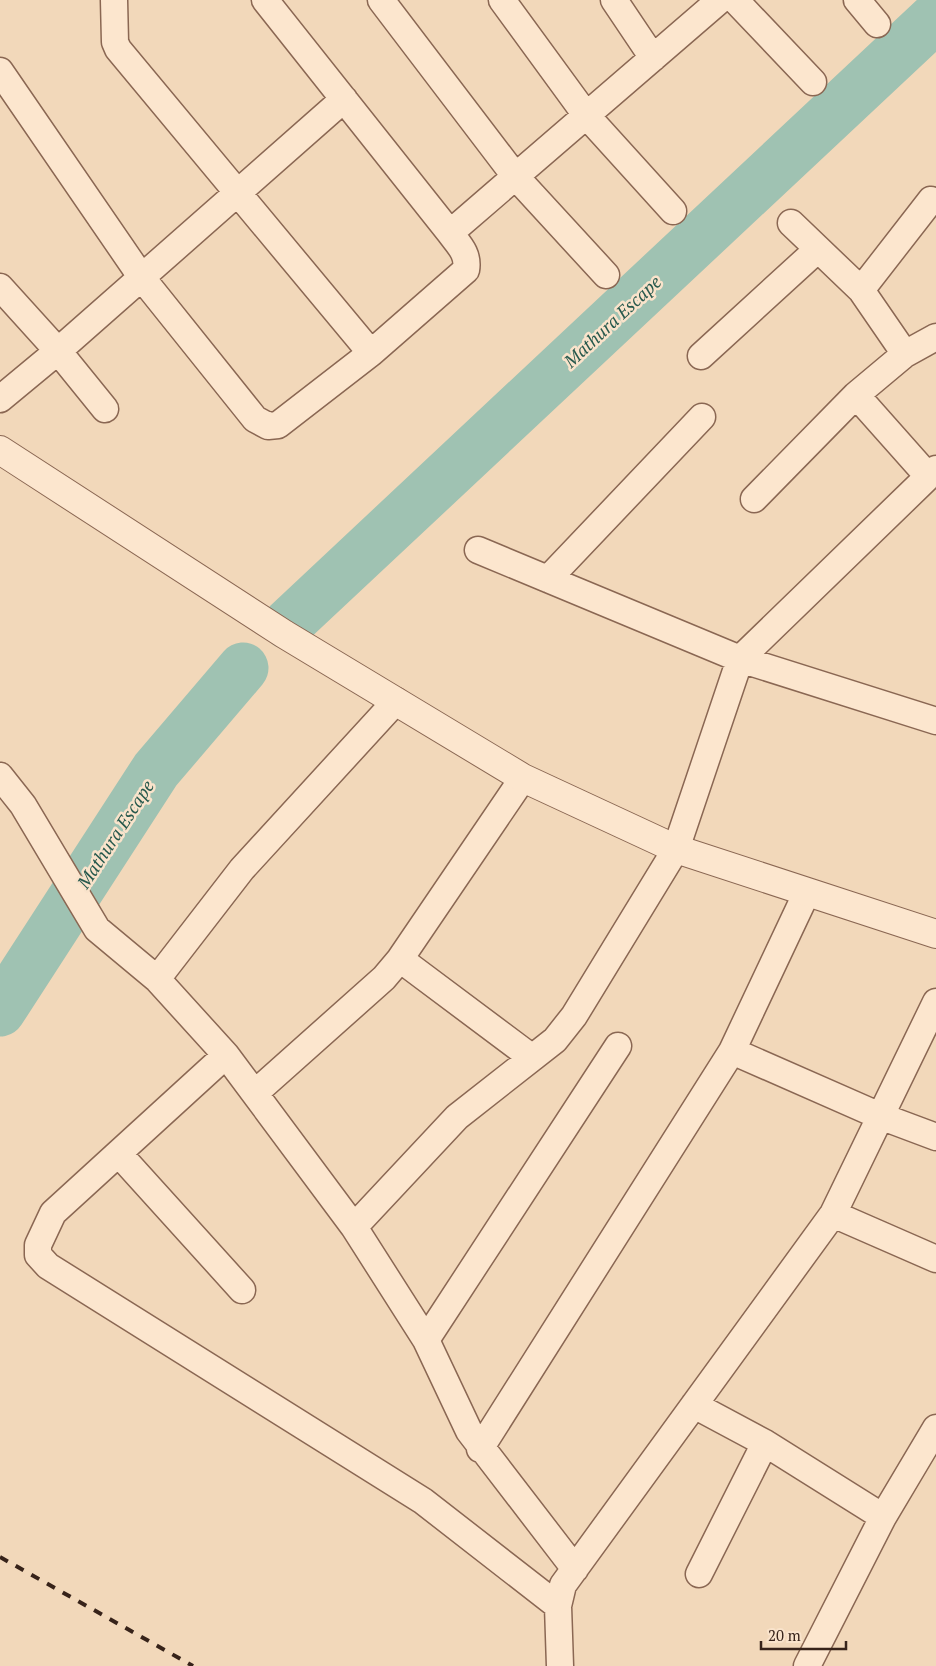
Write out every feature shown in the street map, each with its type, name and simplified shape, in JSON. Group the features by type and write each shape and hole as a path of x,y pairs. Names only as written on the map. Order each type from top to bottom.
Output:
{"street":[{"path":"114,0 115,42 118,49 371,353"},
{"path":"0,71 142,278 255,420 268,426 278,425 371,353 466,270 466,255 265,0"},
{"path":"381,0 515,176 606,275"},
{"path":"502,0 586,115 673,211"},
{"path":"614,0 653,58"},
{"path":"450,233 720,0"},
{"path":"736,0 813,82"},
{"path":"857,0 878,24"},
{"path":"0,399 142,278 344,99"},
{"path":"861,290 934,200"},
{"path":"792,223 861,290 905,354"},
{"path":"701,356 818,249"},
{"path":"0,287 58,351 105,409"},
{"path":"754,499 856,395 905,354 936,337"},
{"path":"354,1227 457,1117 531,1056 555,1040 574,1016 676,849 740,659 932,473 856,395"},
{"path":"548,579 702,417"},
{"path":"0,450 284,634 524,778 676,849 936,934"},
{"path":"478,550 740,659 936,721"},
{"path":"157,979 248,862 396,701"},
{"path":"0,776 23,805 98,929 157,979 226,1055 354,1227 426,1340 469,1432 480,1449 575,1569"},
{"path":"255,1093 384,978 400,960 524,778"},
{"path":"480,1449 732,1050 807,892"},
{"path":"400,960 531,1056"},
{"path":"560,1666 558,1606 563,1585 833,1214 936,1002"},
{"path":"426,1340 618,1046"},
{"path":"732,1050 880,1116 936,1137"},
{"path":"226,1055 53,1213 38,1245 38,1255 48,1266 423,1501 558,1606"},
{"path":"119,1154 242,1290"},
{"path":"833,1214 936,1259"},
{"path":"694,1405 765,1443 883,1517"},
{"path":"807,1666 883,1517 936,1428"},
{"path":"699,1574 765,1443"}],"waterway":[{"name":"Mathura Escape","path":"288,624 936,17"},
{"name":"Mathura Escape","path":"0,1011 156,770 243,668"}],"railway":[{"path":"0,1557 193,1666"}]}
